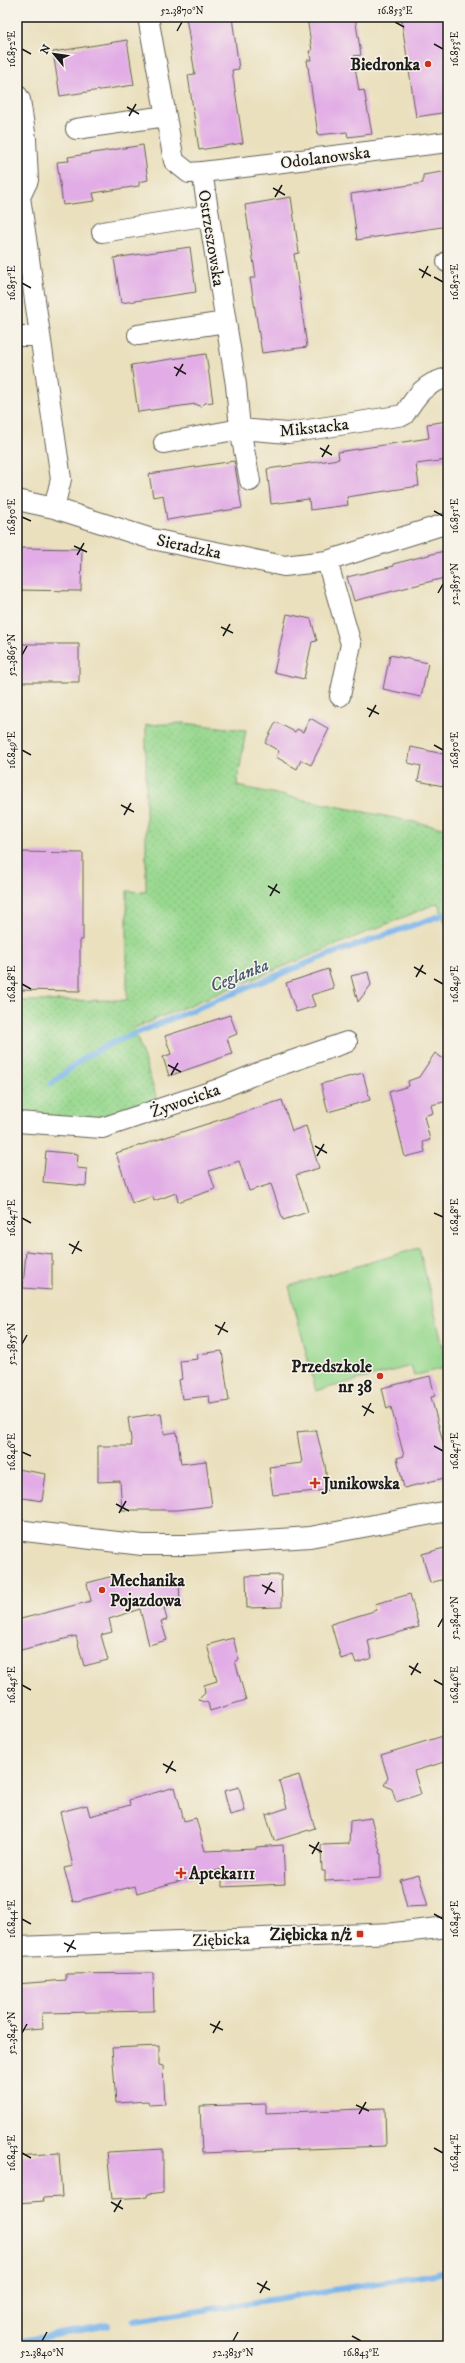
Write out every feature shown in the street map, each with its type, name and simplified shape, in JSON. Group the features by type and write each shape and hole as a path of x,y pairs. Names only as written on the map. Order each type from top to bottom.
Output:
{"street":[{"name":"Ostrzeszowska","path":"148,17 174,161 189,173 202,172 236,385 240,429 250,481"},
{"path":"17,94 20,100 26,139 28,180 20,197 24,266 40,336 61,479 54,508"},
{"path":"76,129 166,116"},
{"name":"Odolanowska","path":"202,172 448,142"},
{"path":"102,232 209,215"},
{"path":"138,335 226,322"},
{"path":"17,336 40,336"},
{"name":"Mikstacka","path":"164,443 240,429 288,433 404,415 420,390 436,380 448,378"},
{"name":"Sieradzka","path":"17,500 54,508 152,539 284,566 327,561 448,523"},
{"path":"327,561 351,644 340,696"},
{"name":"Żywocicka","path":"17,1122 102,1128 219,1089 263,1071 347,1042"},
{"path":"17,1530 142,1545 190,1545 324,1535 448,1511"},
{"name":"Ziębicka","path":"17,1947 394,1933 448,1927"}],"green space":[{"path":"183,723 246,730 237,786 448,829 448,931 438,903 134,1028 157,1099 97,1120 17,1114 17,1001 127,1000 127,891 146,892 146,725"},
{"path":"419,1248 448,1367 414,1376 411,1366 316,1391 289,1286"}],"building":[{"path":"186,17 232,17 239,69 232,70 243,143 199,150 188,75 195,74"},
{"path":"307,17 355,17 361,55 354,56 356,73 359,91 364,90 372,134 348,137 347,132 318,135 307,60 311,60 309,51 312,51"},
{"name":"Biedronka","path":"401,17 448,17 448,112 416,117"},
{"path":"127,40 134,85 60,96 53,52"},
{"path":"143,145 148,180 139,182 139,186 93,193 95,201 63,205 57,162 69,161 68,157"},
{"path":"448,171 448,226 357,240 351,194 423,183 423,175"},
{"path":"291,197 299,253 294,254 307,347 262,353 250,278 256,278 245,205"},
{"path":"190,247 196,292 121,303 114,258"},
{"path":"206,354 213,402 205,403 201,407 196,404 138,412 131,365"},
{"path":"448,421 448,460 416,464 419,486 347,497 348,505 310,510 309,499 271,504 267,469 339,459 338,452 429,438 427,424"},
{"path":"234,461 242,508 167,520 163,495 153,497 149,474"},
{"path":"17,548 82,549 81,591 17,590"},
{"path":"448,550 448,577 354,601 347,577 394,566 393,564"},
{"path":"287,614 311,619 317,641 312,642 304,679 274,672"},
{"path":"17,644 79,644 79,682 17,682"},
{"path":"390,655 428,663 421,697 383,689"},
{"path":"310,718 329,729 311,765 301,760 297,769 276,757 279,751 265,743 276,722 295,732 297,729 303,732"},
{"path":"411,747 448,755 448,787 418,781 421,766 408,763"},
{"path":"17,852 83,853 83,940 80,940 80,991 17,990"},
{"path":"328,969 334,988 311,995 315,1006 296,1012 286,983"},
{"path":"368,972 371,985 358,1002 351,976"},
{"path":"230,1015 237,1034 227,1038 232,1054 169,1076 163,1057 171,1054 165,1036"},
{"path":"435,1053 448,1062 448,1101 431,1105 433,1113 424,1116 430,1140 423,1142 425,1152 405,1157 389,1092 409,1086 408,1081 419,1077"},
{"path":"363,1073 370,1100 328,1112 321,1084"},
{"path":"282,1100 292,1131 306,1126 319,1168 296,1175 308,1212 283,1220 271,1184 249,1191 239,1161 209,1171 215,1189 178,1202 176,1193 154,1201 153,1197 132,1203 116,1153"},
{"path":"46,1151 78,1154 77,1168 87,1169 86,1186 43,1182"},
{"path":"26,1251 52,1254 52,1290 23,1288"},
{"path":"222,1351 229,1401 210,1404 209,1396 182,1399 179,1380 182,1379 180,1361 198,1359 197,1354"},
{"path":"430,1376 435,1396 431,1397 444,1446 448,1445 448,1477 404,1488 397,1458 404,1456 391,1407 387,1409 382,1388"},
{"path":"161,1413 164,1434 177,1432 181,1464 206,1461 212,1506 178,1510 122,1510 120,1481 98,1482 98,1446 132,1446 128,1418"},
{"path":"316,1430 325,1465 328,1490 273,1495 269,1467 302,1463 297,1432"},
{"path":"17,1469 46,1474 42,1501 17,1497"},
{"path":"448,1547 448,1578 430,1583 422,1554"},
{"path":"281,1575 282,1607 247,1608 246,1576"},
{"path":"113,1576 115,1581 179,1579 180,1607 164,1608 167,1620 161,1621 167,1640 149,1645 140,1609 109,1619 112,1632 101,1635 108,1660 84,1666 76,1636 17,1651 17,1620 91,1601 87,1583"},
{"path":"410,1594 419,1627 368,1641 372,1658 356,1663 353,1655 341,1659 331,1624 377,1610 375,1604"},
{"path":"233,1638 239,1660 235,1661 246,1700 210,1711 208,1703 198,1700 205,1693 204,1685 217,1681 207,1645"},
{"path":"443,1736 448,1753 448,1761 414,1771 421,1794 396,1802 392,1789 384,1785 388,1778 381,1755"},
{"path":"299,1775 315,1828 274,1841 266,1815 287,1808 279,1781"},
{"path":"175,1787 184,1821 196,1818 205,1851 256,1849 256,1847 283,1845 285,1884 222,1887 222,1869 137,1893 135,1886 73,1902 64,1868 73,1866 60,1812 87,1805 90,1816 130,1805 129,1800"},
{"path":"239,1787 245,1811 230,1815 224,1791"},
{"path":"371,1818 381,1855 381,1878 325,1881 325,1871 322,1871 321,1845 349,1844 350,1821"},
{"path":"419,1875 428,1906 407,1907 400,1880"},
{"path":"153,1973 154,2011 42,2013 43,2028 17,2030 17,1984 66,1980 66,1974"},
{"path":"159,2046 159,2065 163,2066 165,2104 149,2105 148,2101 116,2103 112,2048"},
{"path":"266,2104 266,2113 385,2108 386,2146 202,2153 200,2106"},
{"path":"163,2149 163,2192 148,2194 147,2197 112,2199 107,2152"},
{"path":"59,2153 62,2197 43,2198 44,2201 17,2203 17,2156"}],"waterway":[{"name":"Ceglanka","path":"51,1084 85,1057 112,1043 322,957 448,913"},
{"path":"134,2321 448,2272"},
{"path":"17,2342 108,2325"}],"place":[{"name":"Biedronka","path":"428,64"},
{"name":"Przedszkole nr 38","path":"380,1376"},
{"name":"Junikowska","path":"315,1483"},
{"name":"Mechanika Pojazdowa","path":"102,1590"},
{"name":"Apteka111","path":"181,1873"},
{"name":"Ziębicka n/ż","path":"360,1934"}]}
